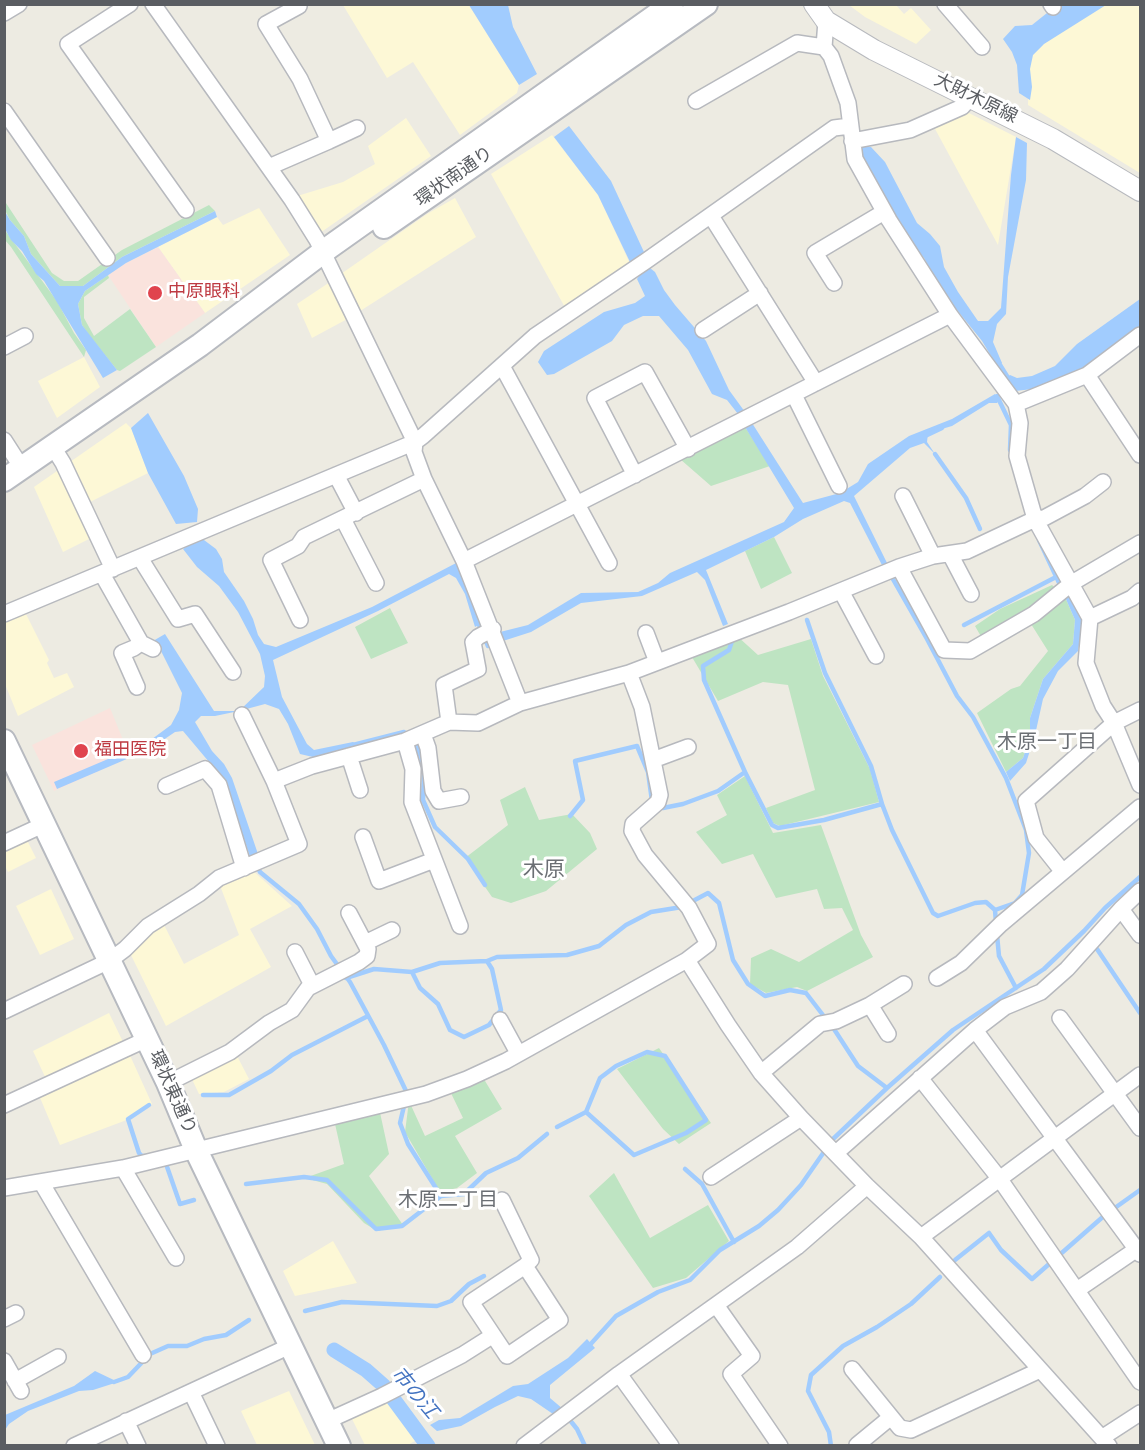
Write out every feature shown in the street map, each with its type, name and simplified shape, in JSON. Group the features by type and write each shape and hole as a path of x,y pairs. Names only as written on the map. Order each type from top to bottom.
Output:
{"main road":[{"name":"環状南通り","path":"326,259 672,4"},
{"name":"環状南通り","path":"13,474 326,259 706,4"},
{"name":"環状東通り","path":"4,741 168,1083 196,1150 339,1446"}],"street":[{"path":"4,14 19,4"},
{"path":"130,4 68,44 186,210"},
{"path":"153,4 292,200 326,259 415,442 414,452 424,479 464,561 490,636 520,703"},
{"path":"298,4 299,6 266,24 300,79 329,141"},
{"path":"945,4 982,47"},
{"path":"820,13 824,47 831,56 848,103 855,159 884,212 950,315 1009,394 1020,423 1017,456 1030,521 1072,583 1090,618 1086,663 1140,785"},
{"name":"大財木原線","path":"820,13 874,50 1053,139 1140,191"},
{"path":"696,100 797,43 824,47"},
{"path":"852,141 910,130 962,107 970,98"},
{"path":"4,111 108,258"},
{"path":"4,614 415,442 535,336 711,216 834,128 850,126"},
{"path":"269,167 357,129"},
{"path":"834,283 815,253 884,212"},
{"path":"711,216 816,383"},
{"path":"703,330 760,293"},
{"path":"464,561 950,315"},
{"path":"1009,394 1086,375 1140,335"},
{"path":"4,347 25,336"},
{"path":"502,366 609,563"},
{"path":"635,475 595,398 645,372 688,449"},
{"path":"1086,375 1140,454"},
{"path":"794,395 839,486"},
{"path":"4,440 13,474"},
{"path":"53,447 63,463 108,571 147,646 122,653 137,687"},
{"path":"336,475 376,583"},
{"path":"300,620 271,560 298,546 304,537 424,479"},
{"path":"274,781 312,766 415,737 449,722 478,723 520,703 629,673 890,570 933,556 967,551 1030,521 1044,518 1085,496 1103,482"},
{"path":"903,496 933,556"},
{"path":"890,570 944,650 970,651 1034,614 1072,583 1140,543"},
{"path":"950,554 971,594"},
{"path":"140,558 178,619 195,614 233,672"},
{"path":"841,591 876,656"},
{"path":"1090,618 1132,598 1140,591"},
{"path":"646,633 657,662"},
{"path":"449,722 444,685 478,669 472,642 490,636"},
{"path":"4,1188 123,1168 426,1094 467,1079 519,1053 687,960 708,944 689,908 645,855 633,831 633,824 656,804 660,795 642,707 629,673"},
{"path":"1063,872 1036,838 1026,801 1113,723 1140,710"},
{"path":"4,1011 109,961 148,926 199,894 219,878 299,844 274,781 242,715"},
{"path":"415,737 428,748 433,791 439,801 461,797"},
{"path":"415,737 412,802 460,926"},
{"path":"653,760 688,747"},
{"path":"349,756 360,790"},
{"path":"166,786 205,769 219,785 252,864"},
{"path":"937,978 961,963 1001,924 1140,807"},
{"path":"4,843 45,824"},
{"path":"363,837 379,881 434,860"},
{"path":"831,1148 1005,1007 1041,992 1140,891"},
{"path":"1121,909 1140,935"},
{"path":"168,1083 230,1052 269,1023 292,1010 308,988 367,956 368,949 349,913"},
{"path":"365,943 392,930"},
{"path":"295,952 312,986"},
{"path":"687,960 761,1073 867,1186 921,1237 1106,1442 1140,1413"},
{"path":"761,1073 820,1024 836,1021 870,1005 904,984"},
{"path":"870,1005 888,1034"},
{"path":"1060,1018 1140,1128"},
{"path":"500,1020 519,1053"},
{"path":"975,1030 1139,1252 1077,1290"},
{"path":"4,1105 147,1039"},
{"path":"921,1237 1140,1075"},
{"path":"920,1078 999,1178 1140,1382"},
{"path":"711,1177 801,1118"},
{"path":"123,1168 176,1258"},
{"path":"40,1182 143,1354"},
{"path":"524,1446 619,1374 797,1247 867,1186"},
{"path":"502,1200 531,1260 471,1302 507,1356 560,1320 525,1266"},
{"path":"716,1305 752,1356 731,1374 780,1446"},
{"path":"327,1421 396,1389 462,1354 492,1335"},
{"path":"74,1446 292,1345"},
{"path":"4,1361 18,1386 58,1358"},
{"path":"852,1369 900,1428 910,1430 1040,1370"},
{"path":"619,1374 671,1446"},
{"path":"191,1392 217,1446"},
{"path":"857,1445 891,1418"},
{"path":"126,1421 138,1446"}],"shaded area":[{"path":"343,5 469,5 519,85 517,93 460,135 413,62 387,78"},
{"path":"849,5 896,5 904,14 911,8 931,30 916,44 865,17"},
{"path":"1097,5 1140,5 1140,173 1028,105 1029,54"},
{"path":"967,112 1016,137 998,245 934,127"},
{"path":"406,118 431,156 317,235 294,197 343,182 375,164 368,146"},
{"path":"552,135 598,195 632,268 567,311 491,174"},
{"path":"455,198 476,237 357,313 338,276 427,214"},
{"path":"259,208 290,255 205,313 158,247 217,217 223,225"},
{"name":"中原眼科","path":"158,247 205,313 156,347 108,275"},
{"path":"333,280 351,317 312,338 297,304"},
{"path":"84,357 100,387 57,418 38,381"},
{"path":"126,423 131,428 148,473 82,506 95,536 63,552 34,487"},
{"path":"24,610 49,660 47,663 54,678 67,673 74,687 18,716 5,684 4,618"},
{"name":"福田医院","path":"110,708 130,757 54,791 32,745"},
{"path":"25,836 36,858 8,872 5,866 5,846"},
{"path":"251,869 292,906 250,929 271,967 166,1026 128,949 162,921 184,964 239,935 219,883"},
{"path":"51,889 74,939 40,955 16,906"},
{"path":"109,1013 125,1046 47,1081 33,1051"},
{"path":"128,1051 152,1104 124,1121 60,1145 38,1093"},
{"path":"235,1052 249,1079 224,1092 199,1094 190,1075"},
{"path":"333,1241 357,1283 295,1296 283,1271"},
{"path":"289,1391 315,1445 257,1445 241,1411"},
{"path":"388,1397 418,1439 408,1445 365,1445 350,1415"}],"green space":[{"path":"4,200 52,273 64,281 78,281 122,250 209,205 215,211 122,257 83,286 60,286 31,254 24,236 10,220 5,210"},
{"path":"4,229 57,301 86,350 84,357 5,240"},
{"path":"108,275 109,278 84,297 84,318 94,336 130,309 156,347 120,371 82,325 78,304 85,291"},
{"path":"745,427 770,466 711,486 680,459"},
{"path":"774,537 792,573 761,589 745,551"},
{"path":"1052,585 1065,597 1075,620 1073,644 1043,679 1030,718 1030,737 1023,758 1006,772 977,713 1011,689 1020,686 1048,651 1026,616 983,640 975,626 1000,609"},
{"path":"390,608 408,643 371,659 355,627"},
{"path":"736,635 758,655 811,639 823,676 870,769 879,802 780,826 773,823 766,808 815,790 788,685 763,682 718,701 689,652"},
{"path":"745,776 773,833 821,825 861,935 873,957 807,991 797,987 766,993 750,984 751,958 771,949 799,962 853,930 842,908 824,909 817,889 776,898 753,854 722,864 696,832 727,815 717,795"},
{"path":"525,787 539,820 572,814 590,833 597,849 546,891 511,903 492,897 465,858 508,825 500,800"},
{"path":"659,1048 711,1123 679,1144 663,1129 617,1069"},
{"path":"482,1076 502,1109 455,1136 477,1173 457,1188 440,1192 405,1132 409,1101 425,1136 463,1118 449,1089"},
{"path":"379,1108 389,1154 369,1176 403,1225 377,1231 364,1223 327,1184 305,1178 344,1164 333,1115"},
{"path":"614,1173 650,1238 708,1205 729,1241 686,1278 653,1288 589,1196"}],"water":[{"path":"469,5 508,5 513,27 537,74 519,85"},
{"path":"1057,5 1106,5 1044,44 1033,55 1030,69 1032,87 1030,100 1019,93 1017,65 1003,39 1015,26 1032,25"},
{"path":"569,126 611,181 644,252 630,262 598,195 554,137"},
{"path":"1016,137 1027,143 1026,180 1008,277 1006,314 997,324 993,342 1002,363 997,366 982,341 944,294 924,258 888,212 861,158 861,146 871,147 885,162 917,223 940,246 944,267 958,292 978,321 988,321 1001,308"},
{"path":"4,210 24,236 31,254 60,286 83,286 122,257 215,211 217,217 126,263 85,291 78,304 82,325 117,370 103,378 44,281 36,274 22,251 11,240 5,229"},
{"path":"650,268 655,272 675,305 706,341 729,390 745,412 738,414 727,400 712,394 688,350 659,316 643,316 624,325 612,341 554,374 547,375 538,362 544,351 604,312 635,303 645,296 637,279 641,273"},
{"path":"1140,299 1140,327 1095,361 1062,380 1042,388 1015,391 1005,379 1010,375 1017,378 1032,376 1055,366 1077,344"},
{"path":"995,394 1000,399 997,403 989,403 952,426 928,433 927,442 935,454 924,443 910,448 854,496 888,565 883,567 850,503 844,501 803,519 774,537 706,570 728,624 723,626 705,580 697,572 642,596 581,603 531,632 503,641 500,632 528,625 581,593 638,592 658,583 670,573 784,522 794,508 745,427 752,423 803,503 840,493 858,482 868,464 909,436 952,419"},
{"path":"148,413 184,476 198,509 197,522 176,524 148,473 131,428"},
{"path":"200,537 216,549 222,559 224,572 244,601 264,644 276,647 372,607 458,562 480,613 480,624 475,627 465,594 456,578 449,574 378,611 273,660 282,697 307,744 314,750 353,742 356,744 352,750 313,757 300,754 288,724 279,709 265,704 239,711 264,687 265,676 260,654 238,612 219,586 197,567 183,549"},
{"path":"1067,594 1076,603 1083,622 1078,651 1058,671 1043,699 1026,763 1010,781 1006,772 1023,758 1030,737 1030,718 1043,679 1073,644 1075,620 1065,597"},
{"path":"165,634 214,711 239,711 215,716 201,716 195,722 212,751 224,764 232,778 258,854 250,857 225,781 183,731 175,732 150,749 57,789 54,782 148,742 171,725 179,710 182,693 161,651 153,641"},
{"path":"587,1339 595,1348 550,1385 550,1398 563,1409 553,1414 531,1399 518,1396 461,1426 437,1431 430,1425 439,1420 460,1418 513,1386 528,1384 568,1358"},
{"path":"95,1371 118,1382 93,1390 79,1391 28,1411 9,1424 5,1430 5,1415 74,1386"}],"waterway":[{"path":"997,360 1010,381"},
{"path":"997,396 1011,425 1010,450"},
{"path":"923,437 942,428"},
{"path":"935,454 966,498 980,529"},
{"path":"1039,540 1061,587"},
{"path":"890,574 957,696 973,717 1006,778 1026,830 1029,853 1022,895 1015,903 995,910 996,923"},
{"path":"964,625 1056,577"},
{"path":"477,620 488,646 492,643"},
{"path":"807,620 825,673 871,766 882,804"},
{"path":"659,806 663,808 683,804 718,791 745,772 704,680 703,666 729,650 732,641"},
{"path":"349,746 404,732 418,749 423,763"},
{"path":"570,816 583,800 575,761 637,746 648,772 652,801"},
{"path":"745,772 772,825 778,828 824,820 882,804 892,830 933,913 938,916 975,903 986,902 995,910"},
{"path":"424,774 423,800 435,827 468,859 485,885"},
{"path":"257,865 260,872 299,904 317,929 331,956 350,982 407,1093"},
{"path":"588,1347 616,1316 658,1292 690,1280 720,1250 759,1226 778,1210 801,1185 833,1139 887,1088 953,1030 1044,969 1105,908 1140,877"},
{"path":"691,902 708,893 719,903 733,960 748,984 765,996 790,990 806,993 826,1019"},
{"path":"346,978 374,969 412,972 440,963 487,961 497,957 567,955 599,946 626,925 651,912 682,907"},
{"path":"997,935 999,956 1016,988"},
{"path":"1097,949 1140,1013"},
{"path":"412,972 420,988 438,1004 450,1030 464,1037 489,1025 501,1010 492,969 487,961"},
{"path":"203,1095 229,1095 271,1071 292,1055 368,1016"},
{"path":"832,1026 858,1066 887,1088"},
{"path":"557,1127 586,1112 600,1078 616,1066 647,1052 665,1056 706,1120 686,1133 634,1155 586,1112"},
{"path":"145,1156 139,1153 128,1119 149,1105"},
{"path":"404,1106 400,1123 408,1144 441,1196"},
{"path":"246,1184 304,1177 327,1180 376,1229 402,1226 441,1196 464,1194 486,1173 518,1158 547,1134"},
{"path":"165,1161 180,1204 194,1200"},
{"path":"685,1169 702,1184 734,1242"},
{"path":"955,1260 989,1233 1001,1250 1032,1279 1105,1215 1140,1190"},
{"path":"305,1311 342,1302 437,1306 451,1301 469,1284 484,1276"},
{"path":"831,1446 829,1432 808,1391 811,1375 843,1346 911,1304 940,1277"},
{"path":"114,1382 128,1377 150,1354 168,1346 187,1346 204,1339 226,1335 249,1320"},
{"name":"市の江","path":"334,1350 366,1370 383,1385 428,1446"},
{"path":"569,1419 585,1446"}],"place":[{"name":"中原眼科","path":"155,293"},
{"name":"福田医院","path":"81,751"}],"district":[{"name":"木原一丁目","path":"1047,744"},
{"name":"木原","path":"544,872"},
{"name":"木原二丁目","path":"448,1202"}]}
